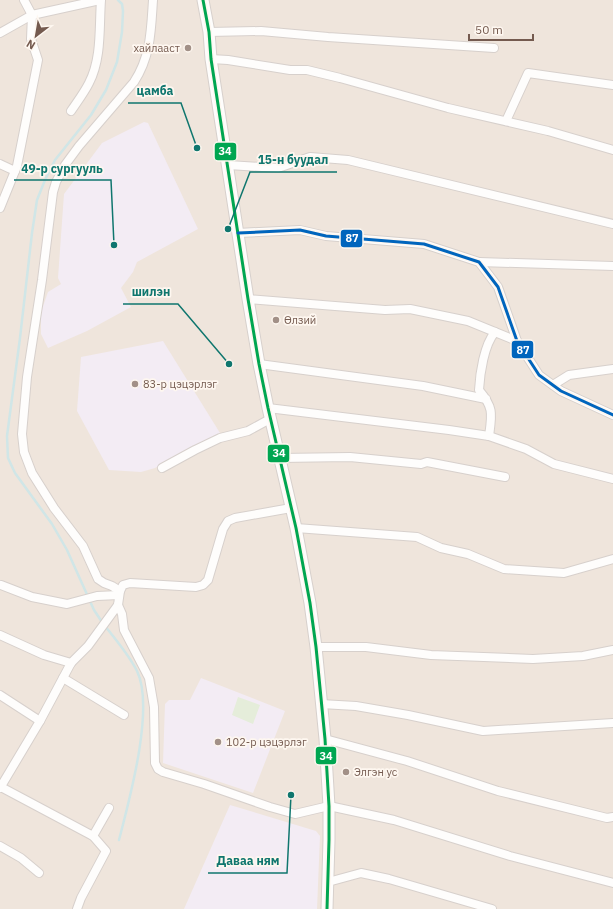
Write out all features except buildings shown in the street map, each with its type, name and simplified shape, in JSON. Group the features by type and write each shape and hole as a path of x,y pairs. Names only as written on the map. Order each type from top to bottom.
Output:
{"main road":[{"path":"203,0 248,299 270,419 296,528 307,583 316,647 325,739 329,806 327,909"}],"street":[{"path":"0,208 15,171 21,149 38,60 31,39 32,15 24,0"},
{"path":"0,33 32,15 100,0 96,64 90,82 71,111"},
{"path":"119,593 112,586 98,579 83,546 54,508 32,473 24,452 22,434 27,377 55,187 60,174 71,157 134,82 141,71 145,63 149,46 153,0"},
{"path":"209,32 261,31 494,48"},
{"path":"211,59 228,60 290,70 307,70 448,108 548,131 613,150"},
{"path":"506,121 528,73 613,85"},
{"path":"228,166 278,168 310,157 348,160 613,224"},
{"path":"0,164 15,171"},
{"path":"238,233 300,230 326,236 424,244 479,262 613,266"},
{"path":"479,262 498,287 517,341 539,375 577,399 613,415"},
{"path":"248,299 385,310 410,309 468,321 517,341"},
{"path":"489,436 492,416 486,399 479,390 480,376 490,337 495,332"},
{"path":"260,364 423,386 486,399"},
{"path":"553,385 570,375 613,369"},
{"path":"268,408 489,436 526,449 554,464 613,479"},
{"path":"162,468 220,438 248,431 270,419"},
{"path":"280,458 350,457 421,464 427,462 505,477"},
{"path":"291,508 235,518 228,521 223,529 208,580 203,585 196,587 127,583 122,586 119,593 118,605 122,614 124,630 150,678 154,707 154,763 158,769 163,772 295,814 329,806 394,820 510,856 613,883"},
{"path":"296,528 418,537 442,548 468,554 504,569 564,573 613,559"},
{"path":"1,585 32,597 68,604 97,596 119,593"},
{"path":"77,909 81,898 106,851 93,836 1,783 40,721 71,663 88,646 118,605"},
{"path":"0,635 44,655 71,663"},
{"path":"316,647 366,647 430,654 534,659 583,656 613,650"},
{"path":"63,678 124,714"},
{"path":"0,695 40,721"},
{"path":"321,704 356,706 408,715 483,731 613,723"},
{"path":"325,739 407,761 498,791 607,818 613,817"},
{"path":"93,836 109,808"},
{"path":"0,846 21,858 39,873"},
{"path":"328,882 361,873 389,879 492,909"}],"shaded area":[{"path":"0,0 613,0 613,909 0,909"},
{"path":"144,122 148,123 198,229 137,262 133,272 121,288 131,307 87,331 48,348 41,334 41,312 48,292 61,284 58,278 64,194 102,143"},
{"name":"83-р цэцэрлэг","path":"163,341 220,433 155,468 141,472 109,470 77,411 81,357"},
{"name":"102-р цэцэрлэг","path":"201,678 285,711 253,793 163,763 165,704 169,700 190,700"},
{"path":"230,805 316,831 320,836 317,909 184,909"}],"green space":[{"path":"238,697 260,705 253,724 232,715"}],"waterway":[{"path":"102,622 94,610 67,550 52,524 15,473 8,458 7,436 37,200 55,160 91,115 106,90 117,62 122,32 123,11 122,4 118,0"},
{"path":"105,626 134,665 142,687 142,730 134,779 119,840"}],"transit line":[{"name":"34","path":"203,0 259,364 296,528 310,603 325,739 329,806 327,909"},
{"name":"87","path":"238,233 300,230 326,236 424,244 479,262 498,287 517,341 539,375 561,391 613,415"}],"place":[{"name":"хайлааст","path":"188,48"},
{"name":"цамба","path":"197,148"},
{"name":"15-н буудал","path":"228,229"},
{"name":"49-р сургууль","path":"114,245"},
{"name":"Өлзий","path":"276,320"},
{"name":"шилэн","path":"229,364"},
{"name":"83-р цэцэрлэг","path":"135,384"},
{"name":"102-р цэцэрлэг","path":"218,742"},
{"name":"Элгэн ус","path":"346,772"},
{"name":"Даваа ням","path":"291,795"}]}
